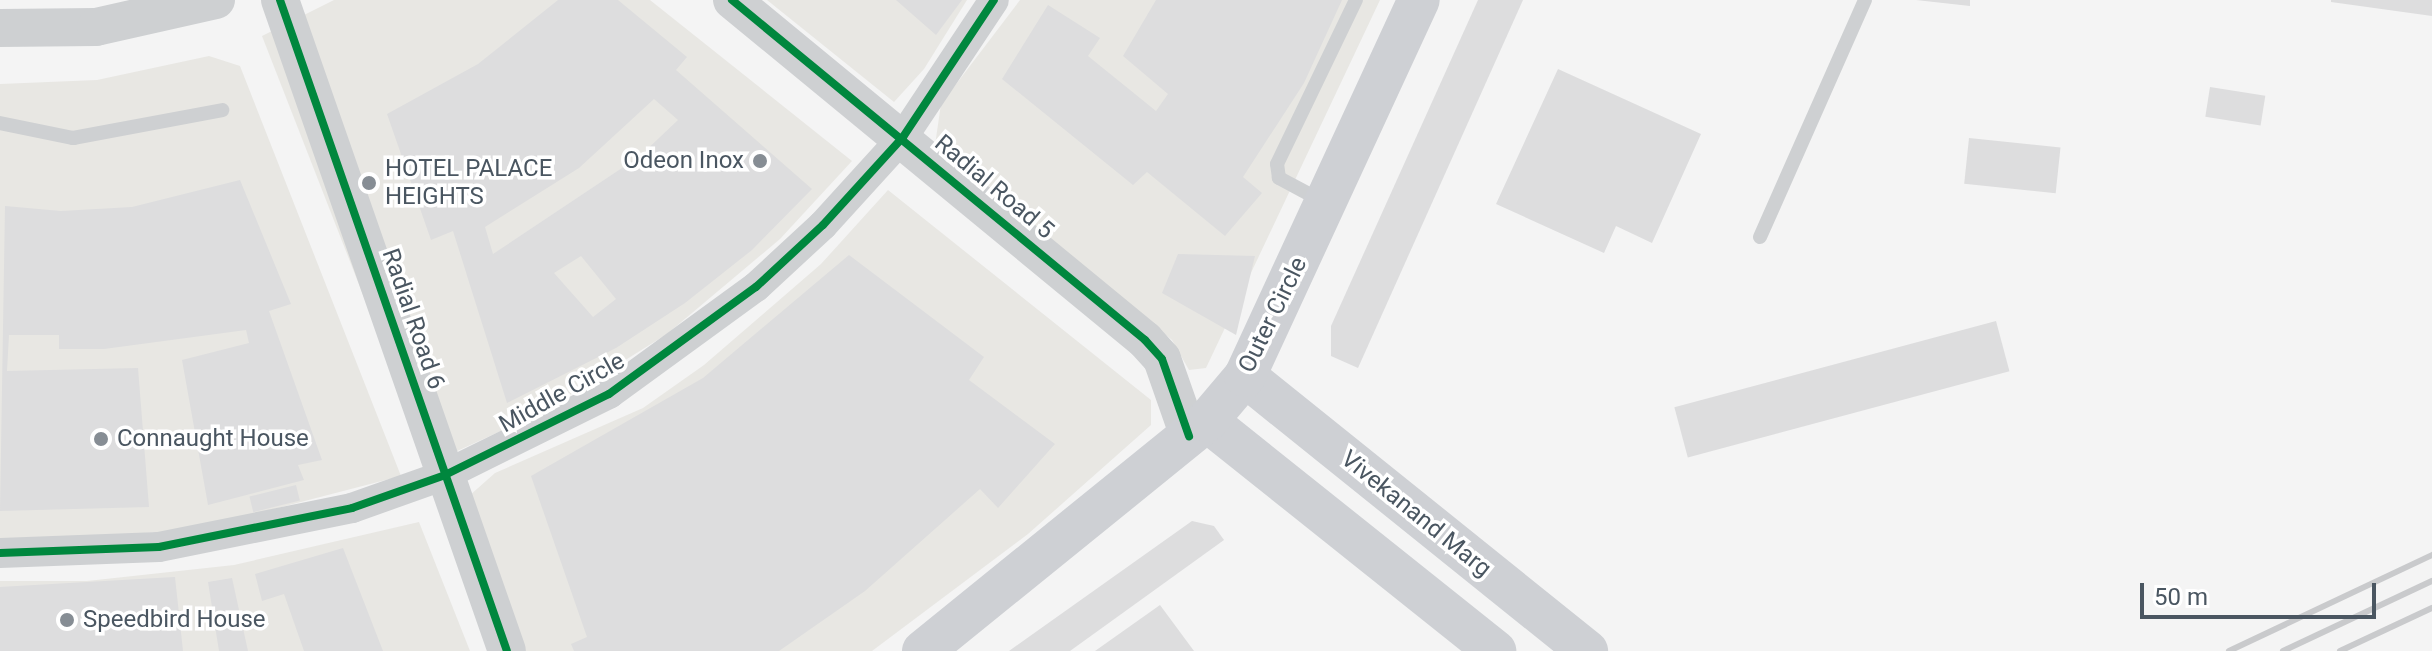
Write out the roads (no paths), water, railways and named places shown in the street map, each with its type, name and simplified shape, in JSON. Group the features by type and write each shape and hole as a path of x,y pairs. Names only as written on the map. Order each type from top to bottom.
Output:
{"main road":[{"name":"Outer Circle","path":"931,648 1198,428 1245,376 1419,0"},
{"name":"Vivekanand Marg","path":"1245,376 1587,651"},
{"path":"1198,428 1495,651"}],"street":[{"path":"0,28 96,27 216,0"},
{"name":"Radial Road 6","path":"280,0 507,651"},
{"name":"Radial Road 5","path":"732,0 903,137 1145,340 1162,359 1198,428"},
{"name":"Middle Circle","path":"0,553 159,547 257,532 445,475 597,401 684,344 818,230 903,137 994,0"}],"lane":[{"path":"1326,203 1279,178 1277,164 1356,0"},
{"path":"1760,237 1865,0"},
{"path":"0,123 73,138 222,110"}],"railway":[{"path":"2229,651 2432,555"},
{"path":"2283,651 2432,581"},
{"path":"2340,651 2432,608"}],"place":[{"name":"Odeon Inox","path":"760,161"},
{"name":"HOTEL PALACE HEIGHTS","path":"369,183"},
{"name":"Connaught House","path":"101,439"},
{"name":"Speedbird House","path":"67,620"}]}
